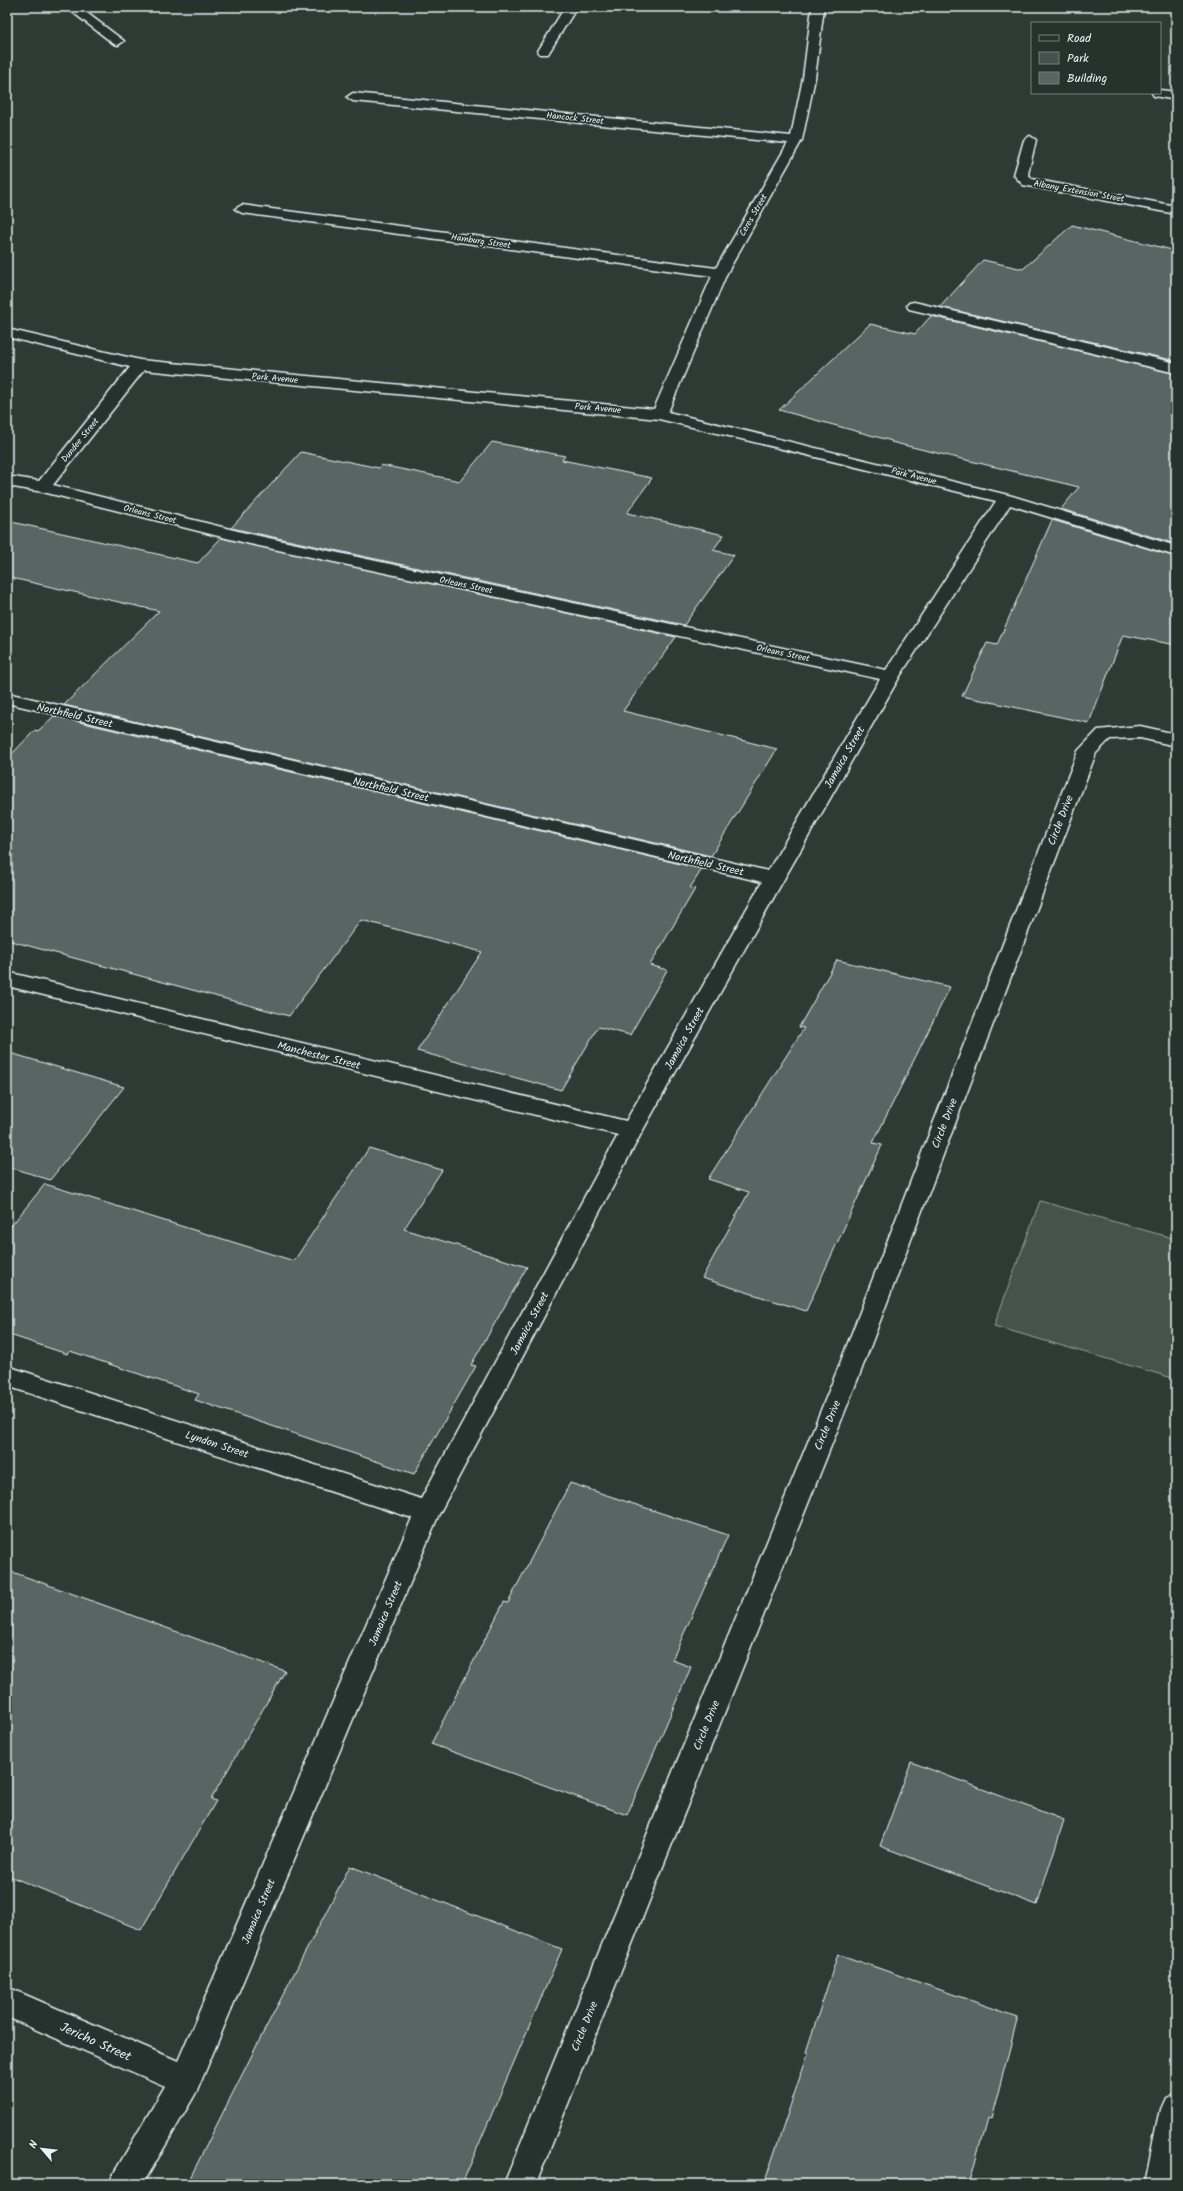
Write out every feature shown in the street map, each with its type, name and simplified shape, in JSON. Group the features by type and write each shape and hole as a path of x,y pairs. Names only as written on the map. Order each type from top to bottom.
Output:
{"street":[{"path":"72,7 118,41"},
{"path":"544,51 571,7"},
{"name":"Ceres Street","path":"659,414 720,273 796,140 809,78 818,7"},
{"path":"1161,94 1176,96"},
{"name":"Hancock Street","path":"353,97 796,140"},
{"name":"Albany Extension Street","path":"1030,140 1021,175 1028,182 1130,200 1176,210"},
{"name":"Hamburg Street","path":"242,209 720,273"},
{"path":"914,306 1176,368"},
{"name":"Park Avenue","path":"7,333 140,365 659,414 1006,499 1176,551"},
{"name":"Dundee Street","path":"43,487 140,365"},
{"path":"7,481 43,487"},
{"name":"Orleans Street","path":"43,487 250,539 891,676"},
{"name":"Jamaica Street","path":"125,2184 186,2080 427,1512 632,1130 774,879 891,676 1006,499"},
{"name":"Northfield Street","path":"7,698 774,879"},
{"name":"Circle Drive","path":"520,2184 849,1371 1087,752 1105,734 1140,732 1176,740"},
{"name":"Manchester Street","path":"7,979 632,1130"},
{"name":"Lyndon Street","path":"7,1376 427,1512"},
{"name":"Jericho Street","path":"7,2002 186,2080"},
{"path":"1161,2184 1176,2108"}],"green space":[{"path":"1040,1201 1176,1239 1176,1379 994,1326"}],"building":[{"path":"1072,225 1176,251 1176,361 940,307 983,260 1023,269"},
{"path":"931,316 1176,374 1176,544 1061,509 1079,487 891,442 892,441 779,410 870,324 915,334"},
{"path":"492,442 565,456 562,460 652,478 627,513 724,535 713,550 734,555 684,625 231,528 301,452 379,468 381,465 460,481"},
{"path":"1052,520 1176,557 1176,645 1123,635 1089,723 962,696 987,643 997,645"},
{"path":"7,521 198,563 221,538 676,637 623,711 777,749 711,856 64,705 159,611 7,577"},
{"path":"54,716 702,869 690,888 695,889 650,965 667,970 630,1035 598,1027 561,1090 417,1051 482,952 361,920 289,1016 7,940 7,759 35,730 38,731"},
{"path":"837,960 950,987 873,1143 882,1145 806,1311 702,1278 749,1192 708,1179 804,1028 799,1027"},
{"path":"7,1052 124,1087 50,1180 7,1166"},
{"path":"369,1148 442,1170 404,1229 527,1267 471,1365 476,1366 414,1474 195,1400 199,1394 70,1351 67,1354 7,1334 7,1231 45,1184 294,1261"},
{"path":"570,1483 728,1535 672,1660 691,1667 627,1815 431,1744 504,1602 508,1603"},
{"path":"7,1570 285,1671 211,1799 216,1801 141,1930 7,1875"},
{"path":"911,1762 1064,1820 1037,1905 880,1846"},
{"path":"350,1866 562,1949 462,2184 187,2184 260,2039"},
{"path":"838,1954 1018,2017 991,2119 987,2118 969,2184 764,2184 808,2053 806,2052"}]}
